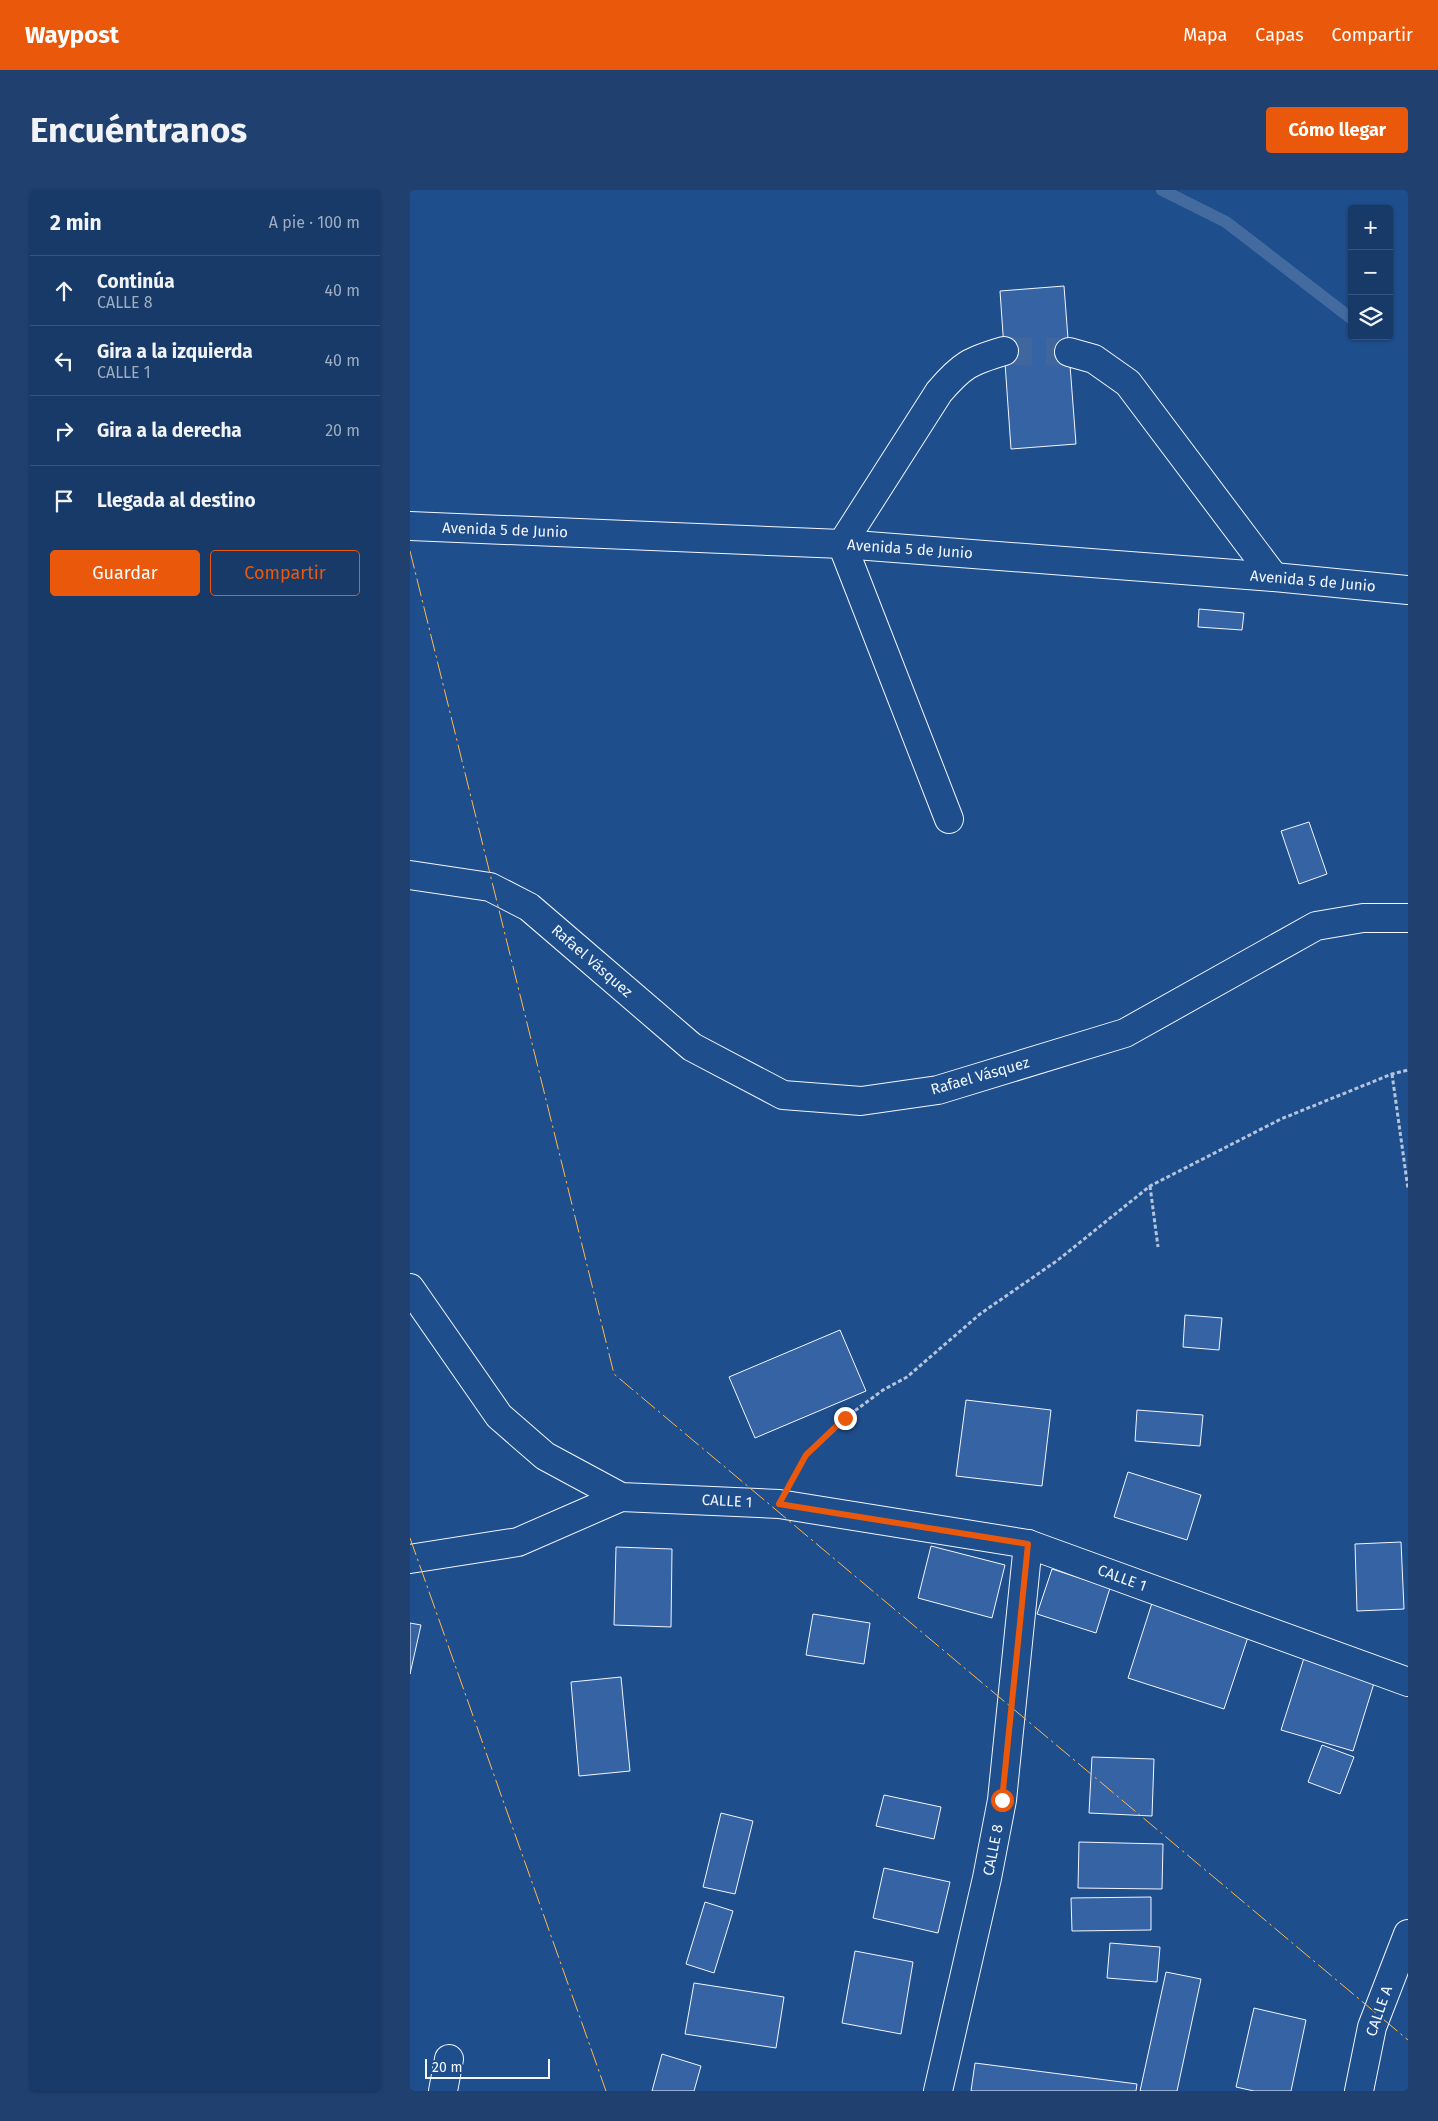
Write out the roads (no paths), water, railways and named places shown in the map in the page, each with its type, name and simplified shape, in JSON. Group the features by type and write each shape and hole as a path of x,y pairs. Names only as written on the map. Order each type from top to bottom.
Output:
{"street":[{"path":"949,820 842,544 939,392 955,374 974,360 1004,351"},
{"path":"1069,352 1094,358 1128,383 1274,577"},
{"name":"Avenida 5 de Junio","path":"410,526 842,544 1274,577 1408,590"},
{"name":"Rafael Vásquez","path":"410,875 490,886 529,906 692,1047 783,1095 861,1101 938,1090 1125,1033 1316,926 1363,918 1408,918"},
{"name":"CALLE 1","path":"410,1288 499,1416 545,1456 621,1497 779,1504 1028,1544 1408,1682"},
{"path":"410,1559 518,1542 621,1497"},
{"name":"CALLE 8","path":"938,2091 987,1878 1002,1800 1028,1544"},
{"name":"CALLE A","path":"1359,2091 1372,2027 1408,1934"},
{"path":"443,2091 449,2059"}],"waterway":[{"path":"1162,190 1226,222 1348,316"}],"tunnel":[{"path":"1004,351 1069,352"}]}
